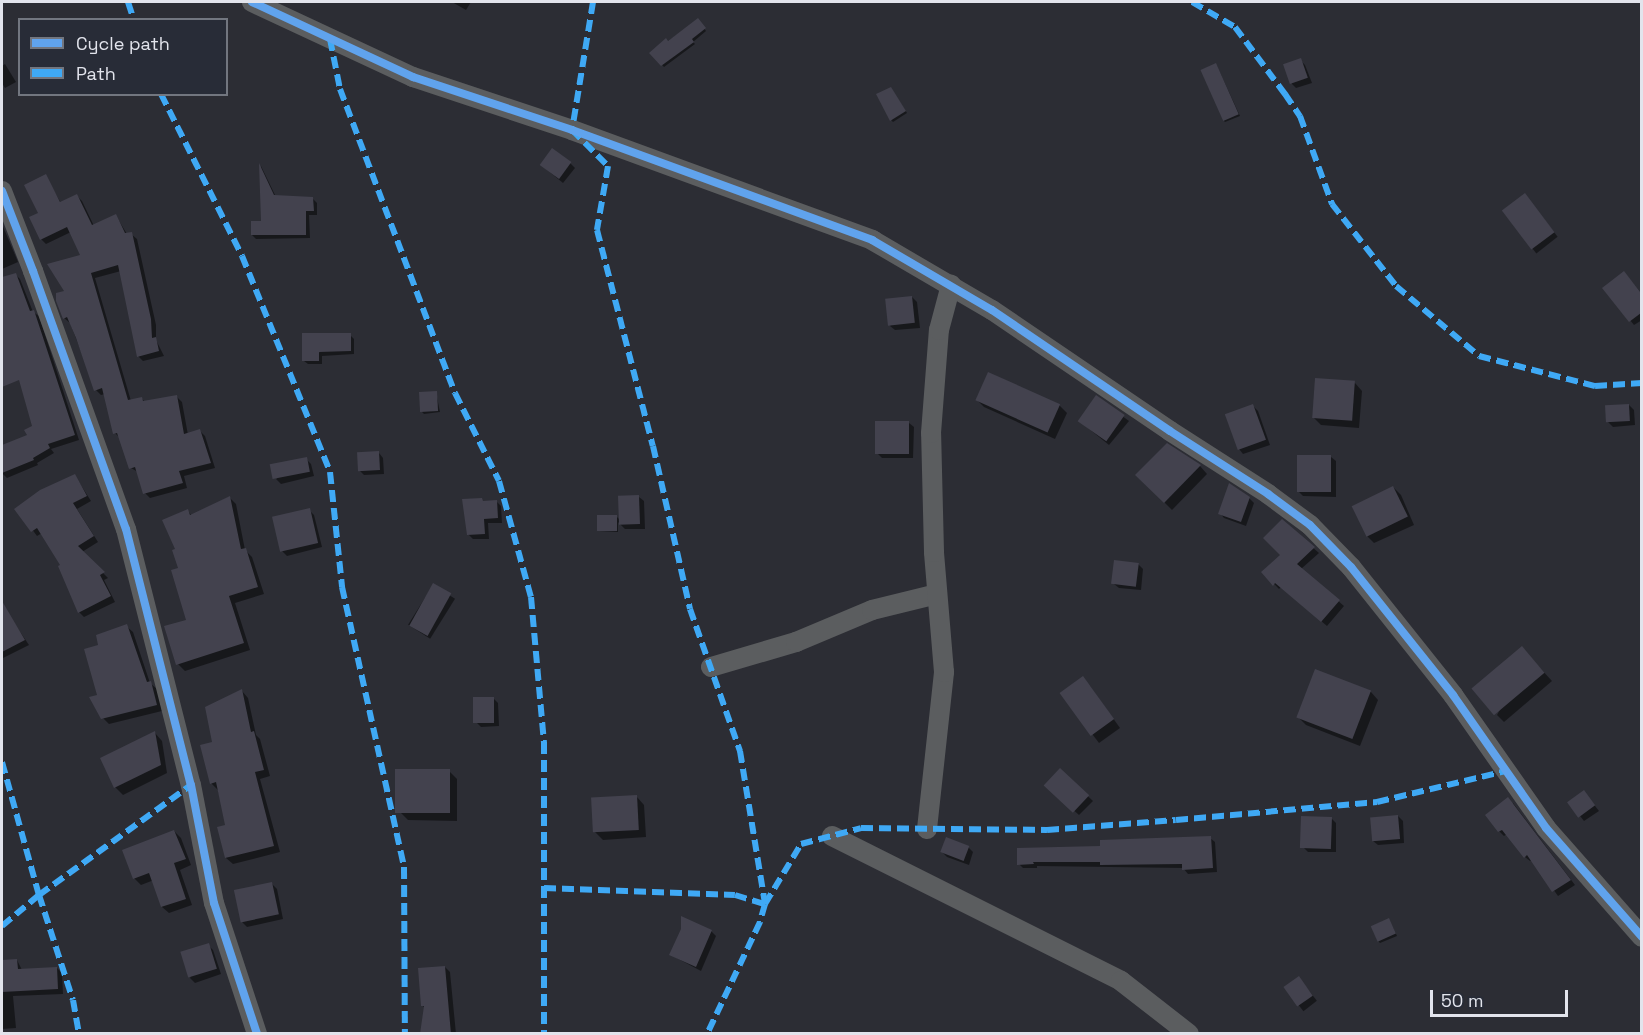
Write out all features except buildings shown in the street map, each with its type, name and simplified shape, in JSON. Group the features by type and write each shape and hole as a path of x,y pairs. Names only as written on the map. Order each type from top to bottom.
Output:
{"street":[{"path":"252,2 413,76 572,130 872,240 951,285 1268,494 1310,525 1351,567 1453,695 1546,828 1641,937"},
{"path":"2,191 126,529 190,785 214,903 257,1034"},
{"path":"927,829 944,672 937,594 932,433 939,330 951,285"},
{"path":"711,667 796,642 872,610 937,594"},
{"path":"832,836 1121,981 1189,1034"}],"marked path":[{"path":"128,2 133,18"},
{"path":"593,2 572,130 608,166 597,230 653,446 690,609 740,751 765,904 760,922 707,1034"},
{"path":"1192,2 1235,27 1285,94 1300,116 1332,204 1396,286 1479,356 1595,386 1642,383"},
{"path":"330,39 340,89 455,393 499,481 531,597 544,742 544,1034"},
{"path":"162,96 242,256 330,472 342,587 404,867 405,1034"},
{"path":"2,762 39,895 191,785"},
{"path":"544,888 735,895 765,904 801,844 861,828 1047,830 1176,820 1377,802 1506,771"},
{"path":"2,926 39,895 73,1000 79,1034"}],"cycle path":[{"path":"252,2 413,77 572,130 872,240 992,310 1170,431 1268,494 1310,525 1351,567 1453,695 1546,828 1642,937"},
{"path":"2,191 126,529 191,785 214,903 257,1034"}]}
